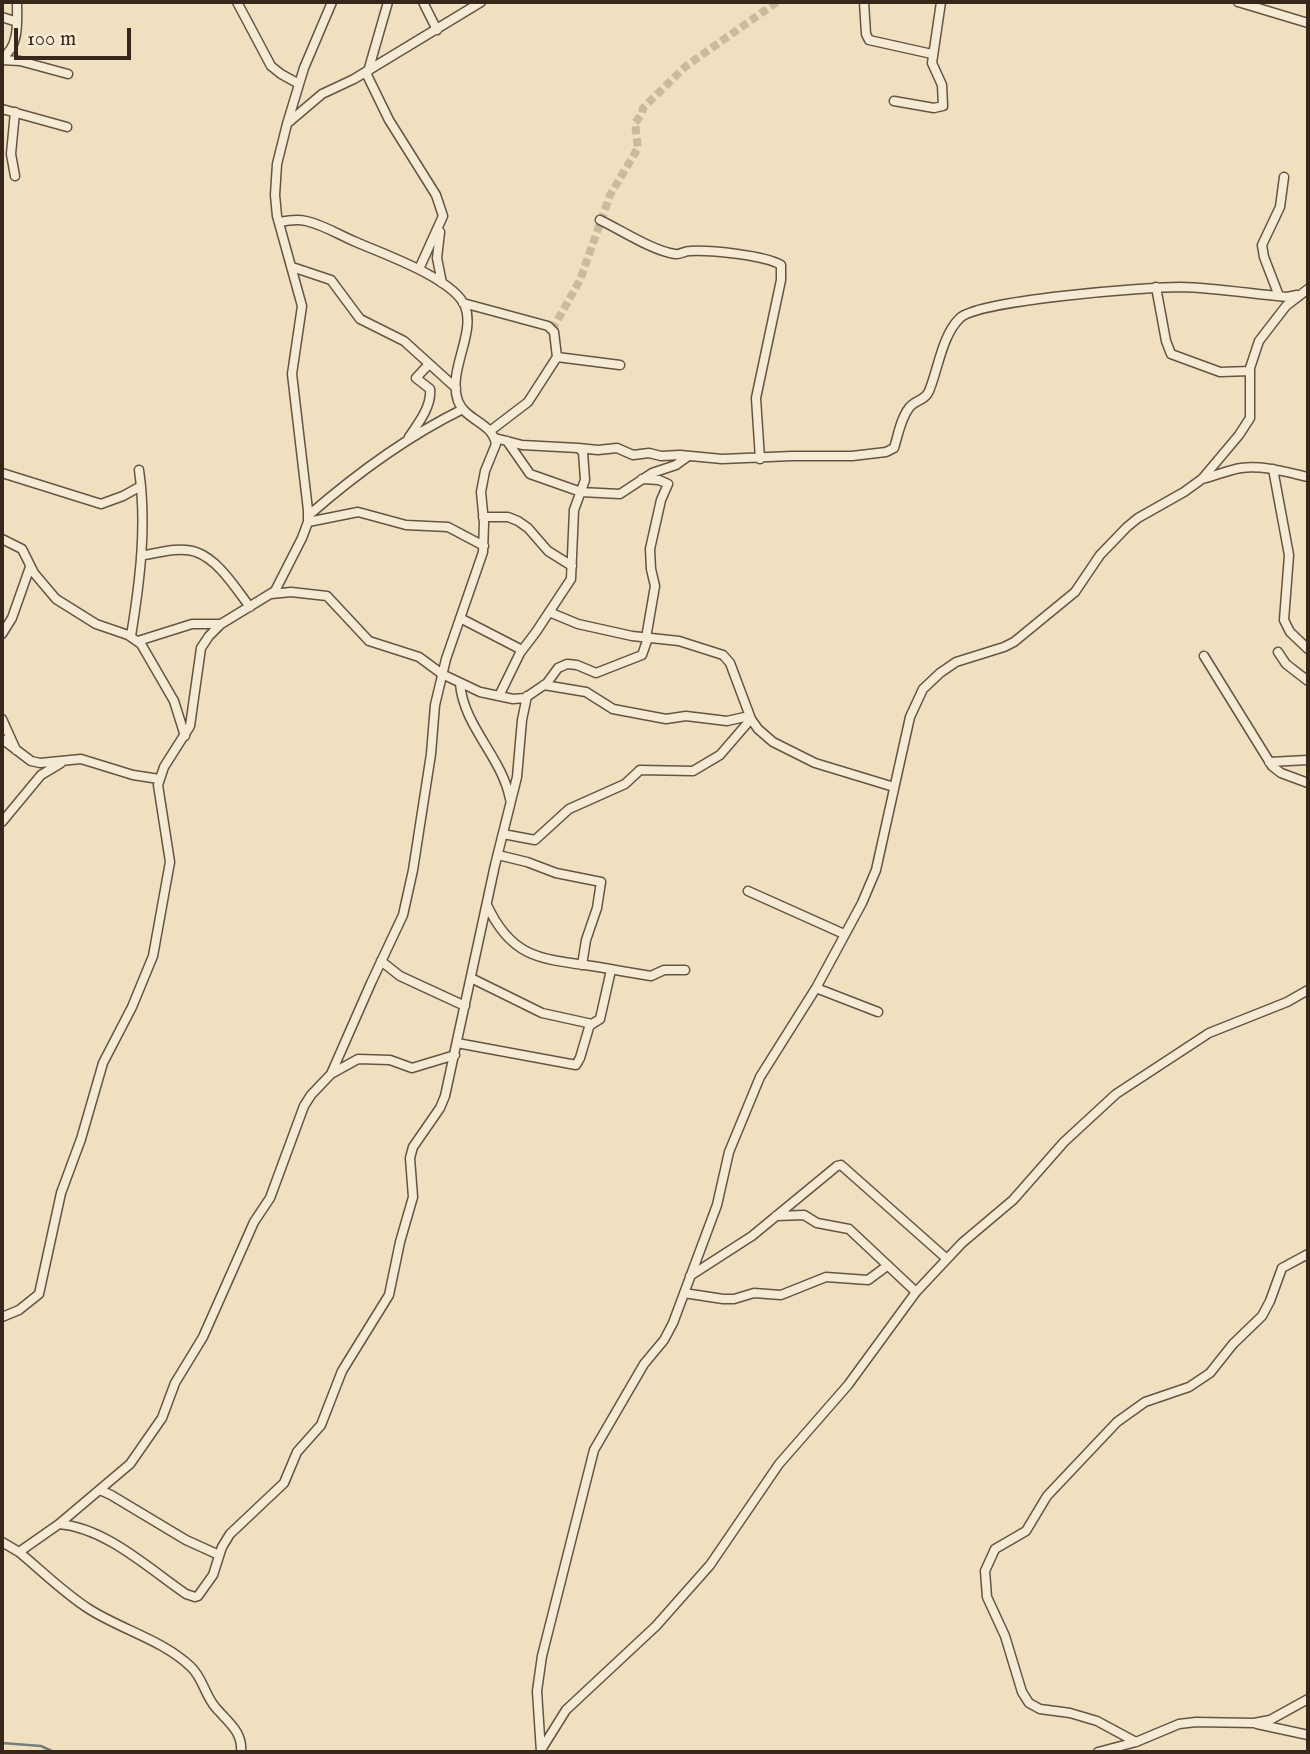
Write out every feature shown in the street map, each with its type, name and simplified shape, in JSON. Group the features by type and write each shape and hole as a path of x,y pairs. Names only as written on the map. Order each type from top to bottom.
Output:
{"street":[{"path":"2,59 12,47 17,22 17,2"},
{"path":"237,2 271,66 299,84"},
{"path":"308,518 292,374 302,306 275,204 276,175 299,84 332,2"},
{"path":"388,2 367,71 368,78 377,99 436,195 443,212 437,258 442,283"},
{"path":"423,2 437,30"},
{"path":"287,124 321,94 367,71 481,2"},
{"path":"864,2 866,34 869,40 932,54"},
{"path":"894,101 942,108 942,85 932,63 941,2"},
{"path":"1242,2 1308,23"},
{"path":"2,17 17,22"},
{"path":"2,59 68,74"},
{"path":"2,109 67,127"},
{"path":"15,113 11,154 15,176"},
{"path":"1279,296 1262,245 1280,207 1284,177"},
{"path":"280,222 297,219 311,222 419,269 442,283 463,303 467,313 457,367 457,398 463,409 493,434 522,444 598,450 617,448 633,454 760,459 852,456 891,449 909,407 927,394 951,330 960,317 988,307 1070,295 1156,287 1279,296 1299,294"},
{"path":"600,220 676,255 689,251 748,256 781,265 782,279 756,398 760,459"},
{"path":"419,269 441,222"},
{"path":"292,267 331,280 360,319 404,341 456,388"},
{"path":"1156,287 1171,354 1220,372 1250,371"},
{"path":"541,1752 537,1691 542,1656 594,1450 645,1364 664,1340 718,1205 729,1152 760,1077 816,988 862,903 876,870 910,717 916,701 929,682 956,662 1014,642 1037,621 1067,600 1081,585 1100,555 1127,527 1202,478 1250,418 1250,371 1254,354 1267,330 1286,306 1308,289"},
{"path":"463,303 548,326 554,332 557,357 528,402 493,434"},
{"path":"557,357 620,365"},
{"path":"407,439 421,418 431,395 430,389 416,378 429,364"},
{"path":"2,1317 19,1310 39,1294 61,1194 81,1139 100,1071 147,975 156,944 170,862 159,797 159,779 190,726 201,648 221,624 271,594 287,572 308,518 341,487 407,439 463,409"},
{"path":"331,1074 381,961 397,932 408,897 431,754 435,705 442,674 484,546 482,482 495,448 493,434"},
{"path":"507,441 530,474 581,492 618,495 642,479 676,465 687,457"},
{"path":"499,696 522,650 570,582 574,510 586,472 583,452 578,448"},
{"path":"1202,478 1236,468 1256,467 1308,477"},
{"path":"1273,469 1289,555 1284,620 1290,632 1308,649"},
{"path":"139,470 143,526 134,638 174,701 185,736"},
{"path":"2,473 101,504 141,486"},
{"path":"271,594 291,592 327,596 369,641 417,656 471,690 513,699 527,696 544,685 558,668 563,666 572,664 596,673 642,655 654,586 650,550 661,500 668,484 659,480 642,479"},
{"path":"308,518 358,512 406,525 452,528 484,546"},
{"path":"483,517 508,517 519,521 548,551 572,566"},
{"path":"2,539 21,547 30,567 52,595 96,624 134,638 192,624 221,624"},
{"path":"141,556 170,551 197,552 222,572 250,607"},
{"path":"2,635 12,618 30,567"},
{"path":"549,612 578,624 647,638 679,640 726,657 750,718 773,742 815,763 894,787"},
{"path":"460,618 522,650"},
{"path":"1278,652 1286,663 1308,681"},
{"path":"1204,656 1269,762 1281,773 1308,783"},
{"path":"460,684 466,712 504,780 511,805"},
{"path":"544,685 586,692 613,709 666,719 686,716 727,721 750,718"},
{"path":"60,1524 75,1525 119,1547 186,1594 195,1597 207,1586 226,1540 235,1527 284,1483 298,1452 327,1413 342,1371 389,1295 413,1197 410,1158 413,1147 440,1108 455,1055 511,805 527,696"},
{"path":"503,834 534,840 569,809 622,785 640,770 696,769 720,755 750,718"},
{"path":"2,719 17,752"},
{"path":"2,739 17,752 40,763 80,759 133,775 159,779"},
{"path":"2,822 41,775 67,760"},
{"path":"1269,762 1308,760"},
{"path":"498,855 556,873 601,882 582,965"},
{"path":"748,891 844,934"},
{"path":"487,905 499,928 516,946 563,964 651,976 664,970 685,970"},
{"path":"381,961 400,976 465,1006"},
{"path":"471,978 542,1013 590,1024 599,1021 611,970"},
{"path":"816,988 878,1012"},
{"path":"541,1752 566,1710 662,1619 710,1565 779,1464 848,1385 916,1292 962,1243 1013,1200 1064,1142 1116,1094 1209,1033 1287,1002 1308,990"},
{"path":"457,1043 576,1065 590,1024"},
{"path":"19,1552 60,1524 130,1464 162,1418 175,1383 204,1337 254,1222 270,1198 304,1106 311,1095 331,1074 358,1059 390,1060 412,1068 455,1055"},
{"path":"690,1276 729,1252 841,1165 947,1259"},
{"path":"776,1216 804,1215 817,1223 849,1229 916,1292"},
{"path":"1136,1742 1097,1721 1040,1709 1025,1698 1005,1636 987,1597 984,1576 988,1563 995,1549 1026,1531 1047,1496 1111,1427 1136,1407 1189,1387 1210,1373 1233,1344 1262,1316 1282,1268 1308,1254"},
{"path":"684,1293 723,1299 754,1293 781,1295 826,1277 868,1280 887,1266"},
{"path":"100,1490 186,1540 219,1555"},
{"path":"2,1542 19,1552 88,1609 158,1643 191,1667 199,1676 214,1706 239,1735 241,1752"},
{"path":"1255,1723 1277,1718 1308,1699"},
{"path":"1098,1752 1136,1742 1178,1724 1196,1722 1255,1723 1308,1735"}],"waterway":[{"path":"2,1743 41,1746 54,1752"}],"tunnel":[{"path":"552,330 580,280 610,195 638,148 635,123 643,108 686,66 777,2"}]}
